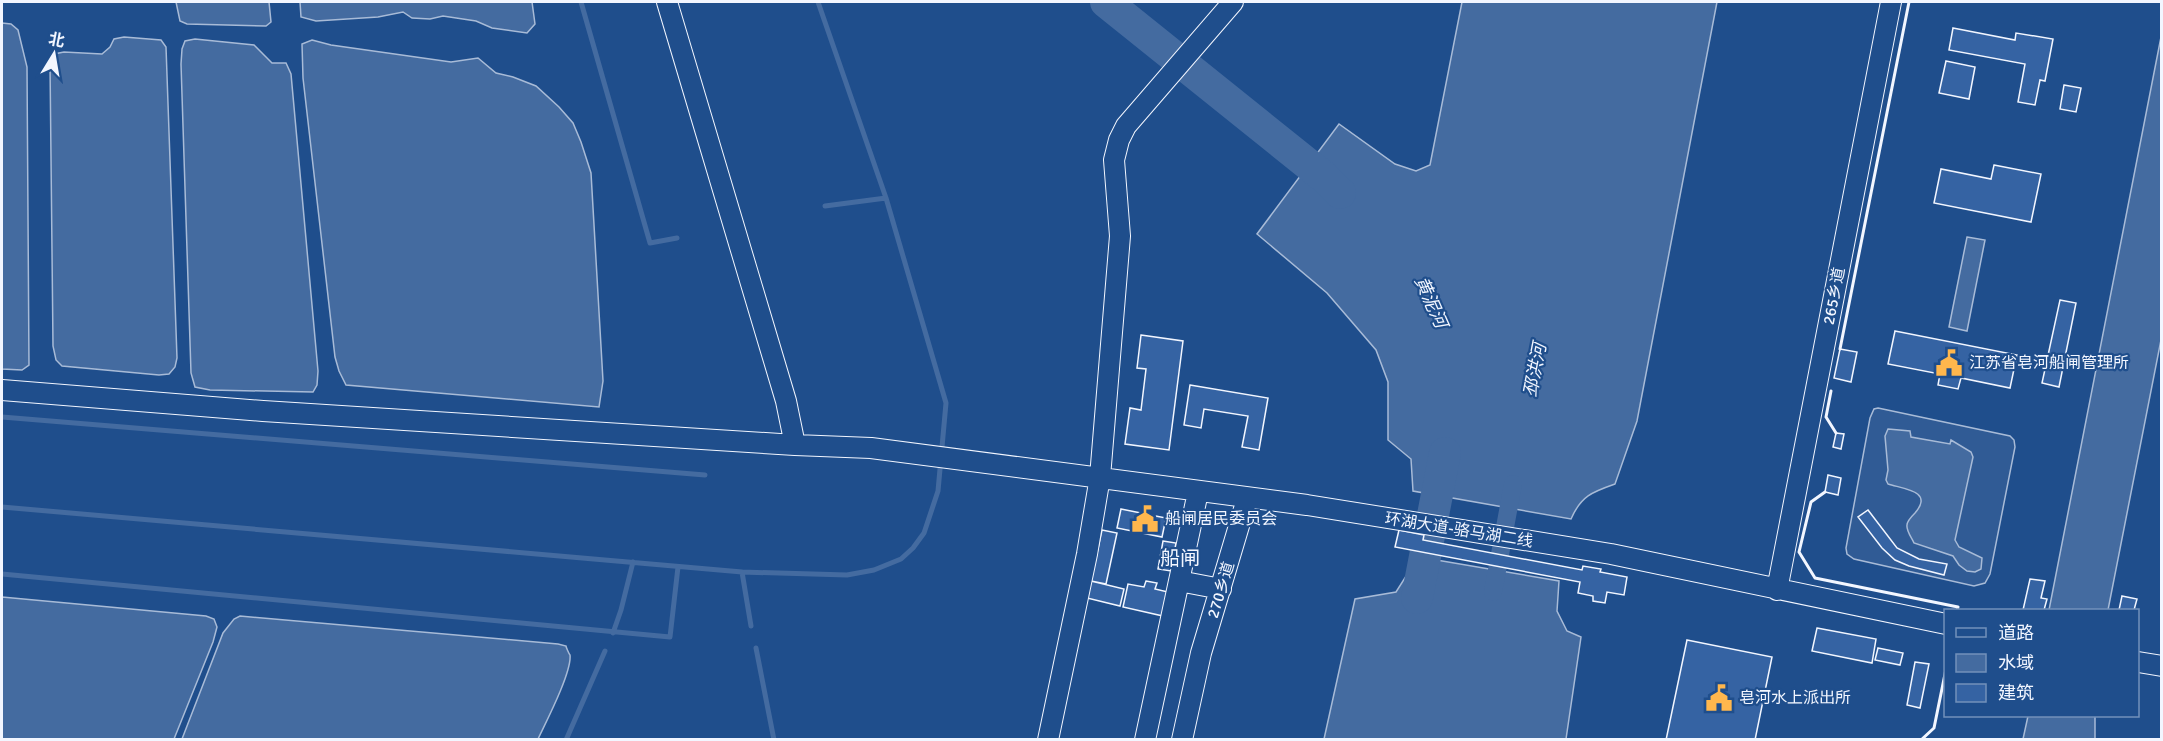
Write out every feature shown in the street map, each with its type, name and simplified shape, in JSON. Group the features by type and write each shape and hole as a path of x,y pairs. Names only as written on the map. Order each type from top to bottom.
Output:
{"street":[{"path":"667,2 786,401 795,445"},
{"path":"1048,740 1087,554 1100,477 1120,236 1114,160 1119,140 1126,126 1233,2"},
{"name":"265乡道","path":"1777,590 1891,2"},
{"path":"2,390 263,411 871,448 1100,477 1247,499"},
{"path":"1145,740 1198,492"},
{"name":"环湖大道-骆马湖二线","path":"1247,499 1307,505 1611,554 1777,590"},
{"name":"270乡道","path":"1182,740 1201,653 1247,499"},
{"path":"1179,581 1221,589"},
{"path":"1777,590 1944,624"},
{"path":"2139,662 2162,666"}],"shaded area":[{"path":"1874,409 2010,436 2014,440 2015,447 1990,574 1985,583 1974,586 1854,559 1847,554 1846,548 1870,418"}],"water":[{"path":"176,2 269,2 271,22 266,26 187,24 180,21"},
{"path":"300,2 532,2 535,24 527,33 492,28 476,21 443,16 430,19 412,18 403,12 378,17 316,21 301,17"},
{"path":"1462,2 1717,2 1637,421 1615,484 1588,496 1579,505 1571,519 1413,491 1411,459 1388,440 1388,382 1376,350 1327,293 1257,234 1339,124 1395,164 1416,171 1430,165"},
{"path":"2,23 11,24 18,30 27,67 29,365 22,370 2,369"},
{"path":"124,37 161,40 166,47 177,358 175,367 169,374 62,366 56,360 53,346 50,63 54,54 64,52 102,54 110,47 114,39"},
{"path":"2161,37 2161,340 2108,609 2049,609"},
{"path":"195,39 254,45 272,63 286,63 291,74 318,371 317,385 313,392 210,390 195,387 191,373 181,64 185,41"},
{"path":"312,40 331,45 451,62 478,58 496,73 536,86 573,123 591,173 603,381 599,407 346,385 335,357 303,78 302,44"},
{"path":"1967,237 1985,240 1967,331 1949,327"},
{"path":"1888,429 1910,431 1911,437 1950,444 1951,440 1971,452 1973,457 1955,540 1959,547 1982,558 1981,569 1975,572 1967,571 1953,556 1914,543 1907,530 1907,523 1920,506 1921,500 1915,492 1888,484 1886,480 1888,470 1885,436"},
{"path":"1413,556 1559,581 1557,611 1567,631 1581,637 1566,739 1324,739 1355,599 1396,592 1410,570"},
{"path":"2,597 206,616 214,619 217,627 213,642 174,739 2,739"},
{"path":"240,616 558,644 566,646 570,655 570,663 558,697 538,739 182,739 223,633 234,619"},
{"path":"2028,717 2095,717 2095,739 2023,739"}],"building":[{"path":"1953,28 2015,40 2016,33 2053,39 2045,81 2040,80 2035,105 2018,102 2025,64 1949,50"},
{"path":"1946,61 1975,67 1969,99 1939,93"},
{"path":"2064,85 2081,88 2076,112 2060,109"},
{"path":"1994,165 2041,174 2031,222 1934,203 1941,169 1991,179"},
{"path":"2060,300 2076,303 2059,387 2042,383"},
{"path":"1895,331 2017,355 2010,388 1961,378 1958,389 1938,385 1940,374 1888,364"},
{"path":"1141,335 1183,341 1169,450 1125,444 1130,408 1141,410 1146,369 1137,368"},
{"path":"1840,349 1857,352 1851,382 1834,378"},
{"path":"1190,385 1268,398 1259,450 1242,447 1248,416 1204,409 1201,428 1184,425"},
{"path":"1836,433 1844,434 1841,449 1833,447"},
{"path":"1828,475 1841,478 1838,495 1825,492"},
{"path":"1121,509 1166,518 1162,537 1117,528"},
{"path":"1868,510 1897,548 1919,559 1947,564 1944,575 1895,560 1882,548 1858,517"},
{"path":"1102,530 1117,533 1106,584 1091,581"},
{"path":"1399,530 1424,535 1423,540 1582,570 1583,566 1601,569 1600,572 1627,577 1624,595 1607,592 1605,603 1593,601 1593,596 1578,593 1580,582 1395,547"},
{"path":"1163,541 1176,543 1171,571 1158,569"},
{"path":"2030,579 2045,581 2041,598 2047,599 2044,609 2023,609"},
{"path":"1091,581 1124,589 1120,606 1087,598"},
{"path":"1146,581 1157,583 1155,589 1168,592 1163,616 1123,607 1128,584 1144,587"},
{"path":"2122,596 2137,599 2134,609 2119,609"},
{"path":"1817,628 1876,639 1872,663 1812,651"},
{"name":"皂河水上派出所","path":"1687,640 1772,657 1755,740 1666,740"},
{"path":"1878,648 1903,653 1900,665 1875,660"},
{"path":"1915,662 1929,664 1920,708 1907,705"}],"waterway":[{"path":"581,2 650,243 677,238"},
{"path":"2,507 742,572 847,575 874,570 901,559 924,533 938,491 946,403 886,198 818,2"},
{"name":"黄泥河","path":"1106,2 1324,177 1340,193"},
{"path":"825,206 886,198"},
{"path":"2,417 705,475"},
{"name":"黄泥河","path":"1417,598 1445,453"},
{"name":"邳洪河","path":"1493,592 1513,484"},
{"path":"613,633 633,562"},
{"path":"2,574 670,637 678,567"},
{"path":"742,572 751,626"},
{"path":"756,648 774,740"},
{"path":"566,740 605,651"}],"wall":[{"path":"1840,349 1909,2"},
{"path":"1831,391 1826,417 1836,433"},
{"path":"1825,492 1811,502 1799,552 1815,578 1958,607 1957,609"},
{"path":"1921,740 1934,728 1944,679"}],"place":[{"name":"江苏省皂河船闸管理所","path":"1949,363"},
{"name":"船闸居民委员会","path":"1145,519"},
{"name":"皂河水上派出所","path":"1719,698"}],"district":[{"name":"船闸","path":"1180,558"}]}
